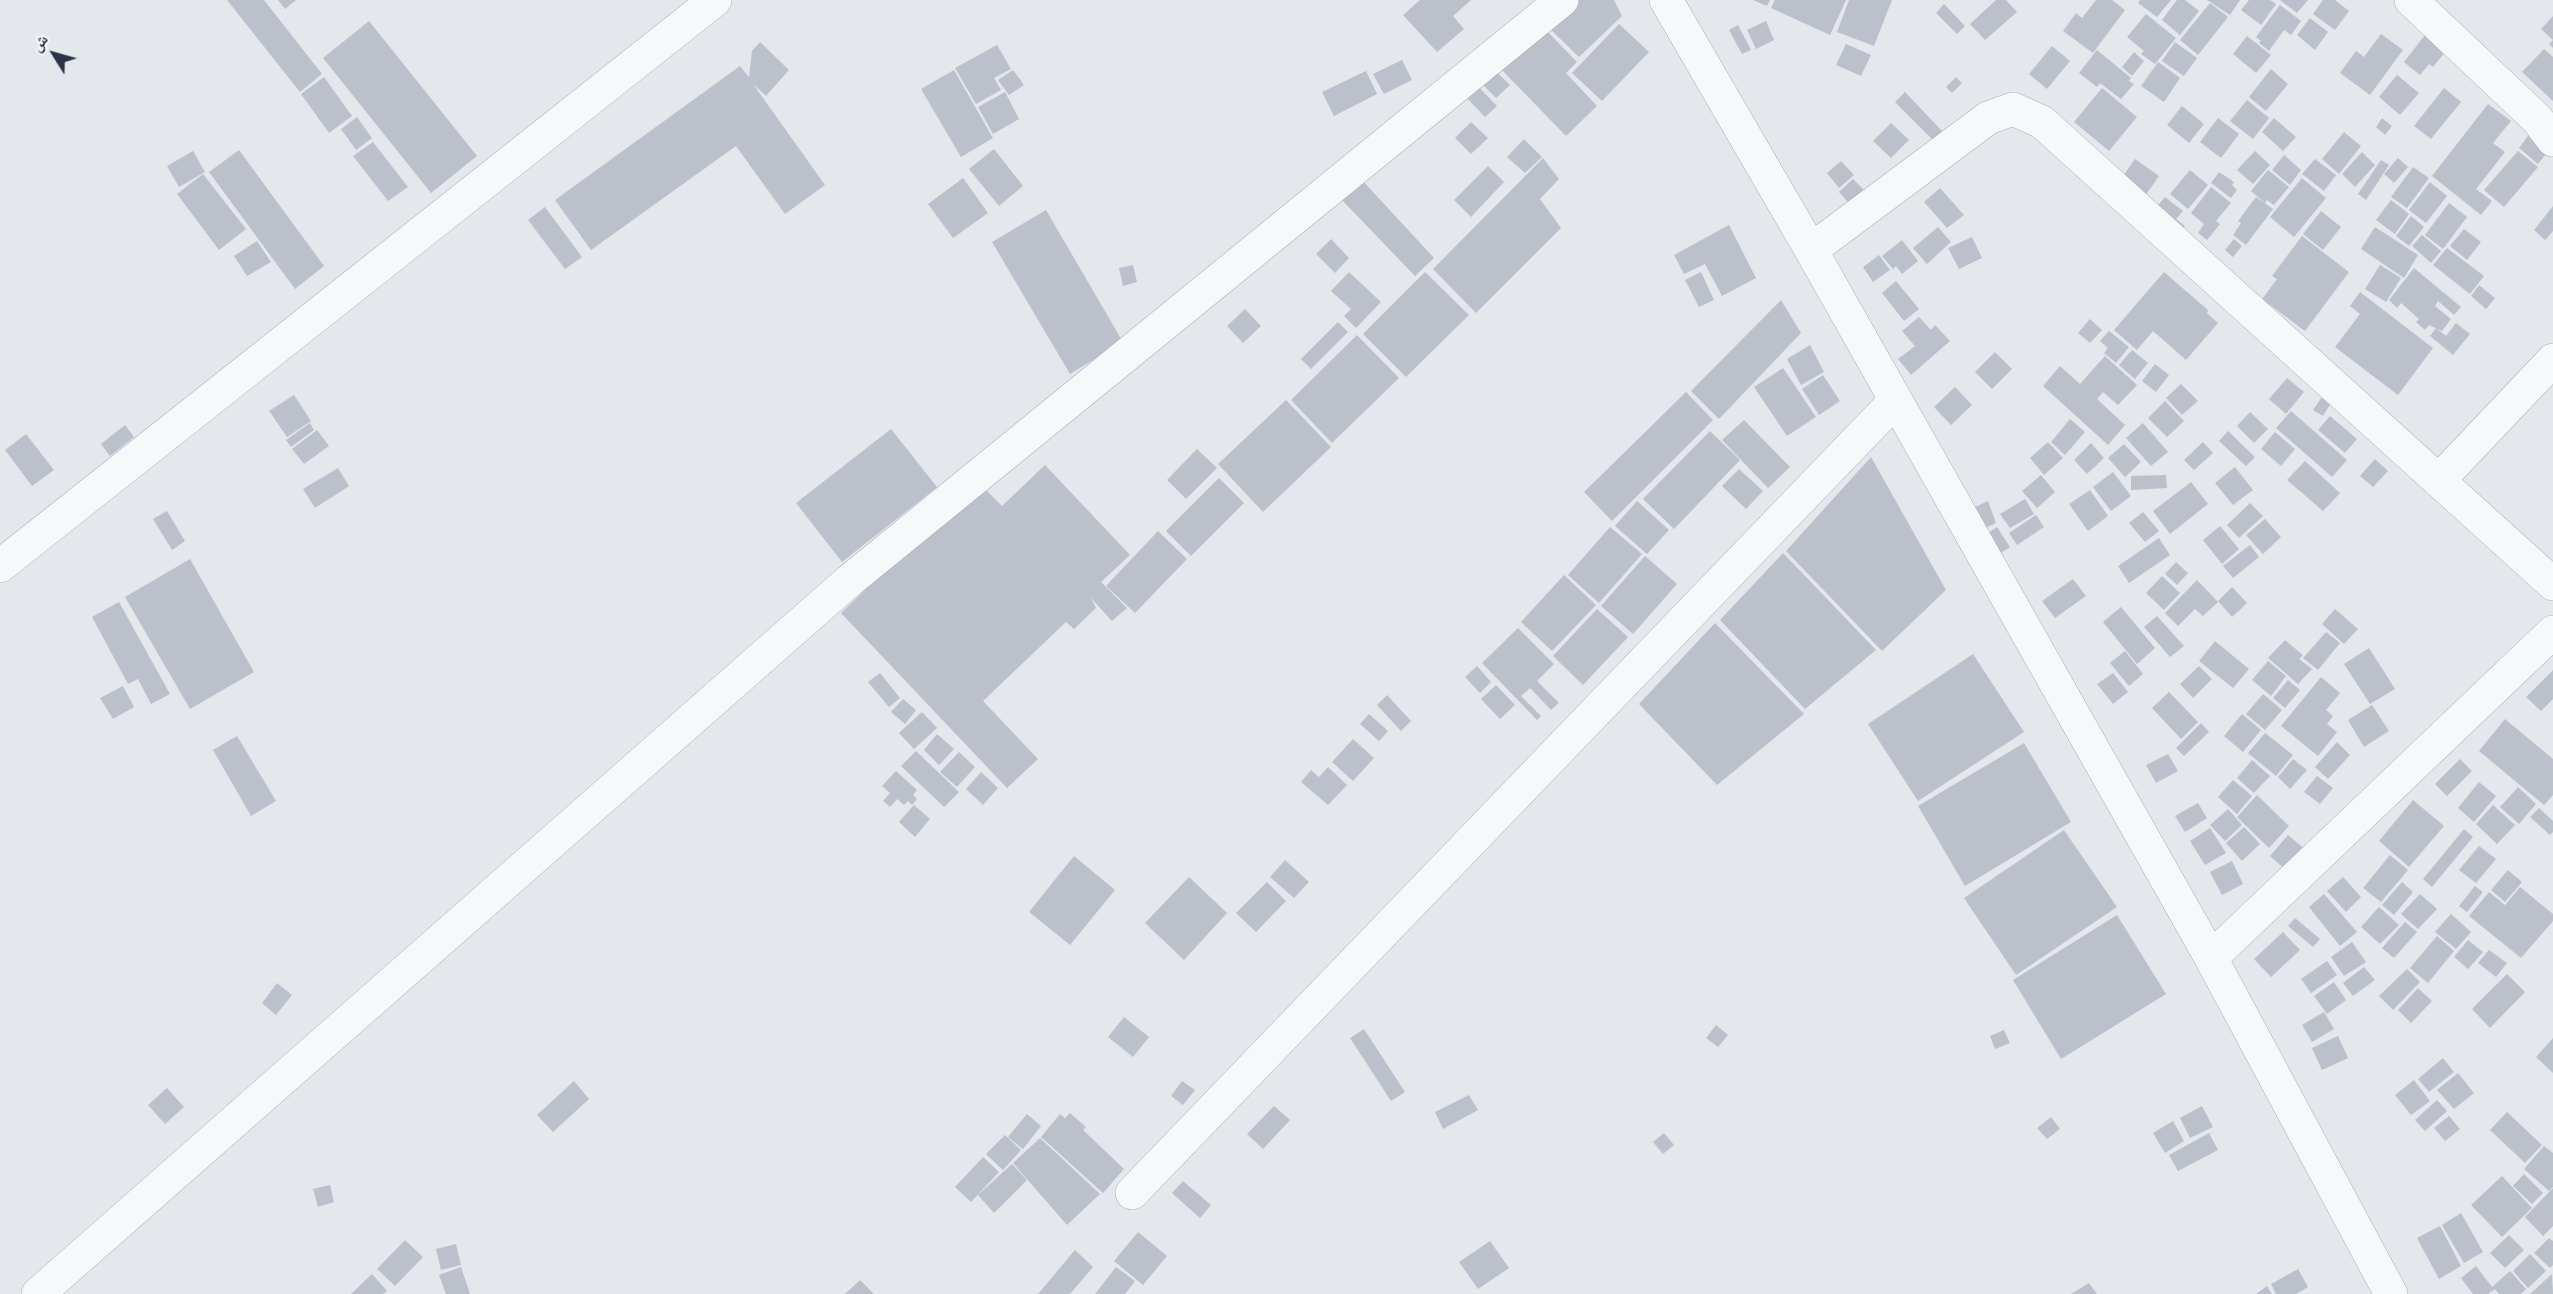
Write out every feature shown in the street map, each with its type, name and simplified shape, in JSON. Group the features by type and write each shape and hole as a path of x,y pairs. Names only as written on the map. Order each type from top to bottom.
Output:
{"street":[{"path":"0,566 715,0"},
{"path":"38,1294 849,581 1562,0"},
{"path":"1666,0 1811,250 2211,958 2391,1294"},
{"path":"2411,0 2536,119 2553,140"},
{"path":"1811,250 1988,118 2013,110 2042,122 2440,479 2553,584"},
{"path":"2440,479 2553,360"},
{"path":"1132,1193 1896,400"},
{"path":"2211,958 2553,632"}],"building":[{"path":"227,0 264,0 322,74 300,92"},
{"path":"278,0 296,0 285,9"},
{"path":"1420,0 1471,0 1453,16 1464,29 1437,52 1403,15"},
{"path":"1578,0 1614,0 1622,16 1579,57 1547,26"},
{"path":"1753,0 1770,0 1767,6"},
{"path":"1775,0 1846,0 1830,35 1771,8"},
{"path":"1849,0 1892,0 1874,46 1837,32"},
{"path":"1996,0 2006,0 2017,12 1985,40 1970,24"},
{"path":"2096,0 2112,0 2125,10 2093,53 2063,31 2076,13 2082,18"},
{"path":"2140,0 2171,0 2157,17 2138,3"},
{"path":"2177,0 2185,0 2199,11 2180,35 2162,20"},
{"path":"2207,0 2240,0 2230,15"},
{"path":"2249,0 2270,0 2276,4 2261,25 2241,10"},
{"path":"2280,0 2308,0 2297,13"},
{"path":"2323,0 2335,0 2349,11 2335,30 2313,14"},
{"path":"2210,3 2228,17 2198,55 2180,40"},
{"path":"1944,4 1965,26 1957,34 1936,13"},
{"path":"2280,5 2301,21 2291,35 2284,30 2269,51 2259,43 2261,41 2256,37"},
{"path":"2146,14 2176,38 2155,64 2141,54 2144,51 2127,37"},
{"path":"2553,16 2553,40 2541,29"},
{"path":"2310,18 2328,32 2315,50 2297,35"},
{"path":"369,21 477,156 431,193 323,58"},
{"path":"1766,21 1774,40 1756,49 1747,30"},
{"path":"1619,24 1649,52 1602,101 1572,73"},
{"path":"1738,25 1751,50 1742,54 1729,30"},
{"path":"1543,27 1577,62 1566,73 1597,106 1566,136 1501,69"},
{"path":"2381,34 2403,50 2370,95 2340,73 2356,51 2364,57"},
{"path":"2425,35 2445,52 2433,67 2429,64 2420,75 2404,62"},
{"path":"2247,36 2271,55 2256,73 2233,54"},
{"path":"760,42 789,70 766,96 753,84 825,185 785,214 736,146 591,250 555,200 740,66 749,77 752,51"},
{"path":"2175,42 2197,58 2184,76 2162,61"},
{"path":"1846,44 1871,55 1861,76 1836,65"},
{"path":"997,45 1011,69 994,78 1001,90 976,104 955,68"},
{"path":"2052,46 2070,61 2047,89 2029,74"},
{"path":"2544,49 2553,57 2553,101 2522,72"},
{"path":"2097,50 2131,78 2129,81 2134,84 2121,99 2100,83 2097,87 2079,73"},
{"path":"2134,52 2144,61 2132,76 2122,67"},
{"path":"1402,60 1412,80 1384,94 1373,74"},
{"path":"2158,62 2180,78 2164,102 2141,86"},
{"path":"1490,66 1510,85 1496,98 1477,79"},
{"path":"2271,69 2288,84 2266,111 2249,97"},
{"path":"954,70 993,138 961,157 921,89"},
{"path":"1013,70 1024,85 1009,95 998,80"},
{"path":"1366,71 1377,94 1334,116 1322,92"},
{"path":"2397,75 2419,93 2400,115 2379,97"},
{"path":"324,77 352,116 329,133 301,94"},
{"path":"1956,77 1962,83 1952,93 1946,87"},
{"path":"1474,82 1497,106 1485,117 1463,94"},
{"path":"2102,88 2137,117 2109,151 2074,122"},
{"path":"2444,88 2461,102 2431,139 2414,126"},
{"path":"1005,92 1019,119 993,134 978,107"},
{"path":"1905,92 1942,131 1933,140 1895,102"},
{"path":"2247,100 2269,118 2253,139 2230,121"},
{"path":"2488,104 2511,121 2493,143 2505,152 2476,189 2492,201 2481,215 2432,176"},
{"path":"2182,106 2204,124 2189,143 2167,125"},
{"path":"357,117 372,138 356,150 341,129"},
{"path":"2218,118 2239,134 2221,158 2200,142"},
{"path":"2274,118 2296,137 2283,151 2262,132"},
{"path":"2382,118 2392,126 2385,135 2376,127"},
{"path":"1471,122 1488,138 1471,154 1455,138"},
{"path":"1891,123 1909,140 1891,158 1873,141"},
{"path":"2344,132 2361,146 2339,174 2322,159"},
{"path":"2530,133 2550,149 2538,164 2519,148"},
{"path":"1524,139 1542,157 1525,173 1507,157"},
{"path":"373,142 408,187 388,201 353,156"},
{"path":"994,149 1023,186 999,206 969,169"},
{"path":"239,150 324,266 295,289 209,172"},
{"path":"193,151 205,172 179,187 167,166"},
{"path":"2255,151 2270,165 2253,184 2237,170"},
{"path":"2518,151 2538,167 2504,207 2484,190"},
{"path":"2362,152 2375,165 2355,187 2342,174"},
{"path":"2284,155 2301,170 2290,185 2272,170"},
{"path":"1543,158 1559,179 1540,199 1561,228 1476,313 1433,269"},
{"path":"2398,158 2408,167 2394,183 2384,174"},
{"path":"2135,159 2159,176 2145,196 2121,179"},
{"path":"2315,159 2336,175 2324,191 2302,174"},
{"path":"2381,160 2389,165 2366,200 2358,194"},
{"path":"1841,161 1854,175 1839,188 1827,173"},
{"path":"1488,166 1504,182 1471,217 1454,200"},
{"path":"2413,167 2429,178 2407,208 2391,197"},
{"path":"2190,170 2208,185 2188,209 2170,194"},
{"path":"2268,170 2289,187 2274,205 2267,200 2265,203 2251,191"},
{"path":"2219,172 2234,182 2232,185 2237,190 2231,198 2211,183"},
{"path":"203,174 246,229 219,250 177,194"},
{"path":"963,178 988,213 953,238 928,204"},
{"path":"2302,178 2326,198 2294,237 2270,217"},
{"path":"1361,179 1434,258 1415,276 1340,198"},
{"path":"1853,179 1867,193 1852,207 1839,192"},
{"path":"2430,182 2447,196 2426,223 2409,210"},
{"path":"2211,187 2231,203 2216,221 2220,224 2207,240 2198,233 2204,224 2191,213"},
{"path":"1940,188 1964,215 1947,228 1924,202"},
{"path":"2165,197 2183,211 2176,219 2185,226 2176,237 2150,215"},
{"path":"2256,197 2273,209 2246,245 2233,235 2241,223 2238,221"},
{"path":"2391,200 2409,214 2395,234 2376,220"},
{"path":"2449,203 2467,217 2443,249 2425,235"},
{"path":"2553,206 2553,231 2545,240 2534,230"},
{"path":"545,207 582,257 565,269 528,220"},
{"path":"1046,210 1123,342 1070,374 992,242"},
{"path":"2321,211 2341,227 2323,250 2303,234"},
{"path":"2411,216 2424,227 2409,246 2396,236"},
{"path":"1729,225 1756,278 1722,296 1705,264 1684,274 1674,255"},
{"path":"1938,227 1951,242 1927,264 1913,248"},
{"path":"2375,227 2418,255 2404,278 2361,249"},
{"path":"2464,229 2481,242 2467,260 2450,246"},
{"path":"2422,235 2441,251 2431,263 2412,246"},
{"path":"2302,236 2349,272 2305,331 2262,299 2277,279 2272,276"},
{"path":"1972,237 1982,258 1959,269 1948,248"},
{"path":"1331,239 1349,258 1335,273 1316,254"},
{"path":"2234,239 2242,246 2233,257 2225,250"},
{"path":"1902,240 1918,261 1902,274 1896,266 1893,269 1882,256"},
{"path":"257,241 271,262 247,276 234,256"},
{"path":"2447,248 2484,276 2470,294 2433,265"},
{"path":"1879,255 1890,270 1873,282 1863,267"},
{"path":"1133,265 1137,282 1123,286 1119,268"},
{"path":"2380,265 2401,278 2386,302 2365,289"},
{"path":"2414,268 2461,307 2454,315 2438,301 2435,306 2451,319 2442,331 2429,325 2425,330 2416,322 2419,319 2401,303 2397,308 2389,300"},
{"path":"1349,272 1381,302 1356,328 1344,316 1351,309 1331,291"},
{"path":"1425,272 1469,315 1406,377 1363,334"},
{"path":"1701,272 1714,300 1699,307 1685,280"},
{"path":"2164,272 2208,310 2207,313 2218,323 2186,360 2153,331 2137,350 2114,330"},
{"path":"1896,281 1919,309 1904,321 1882,293"},
{"path":"2479,285 2495,298 2486,309 2471,296"},
{"path":"2360,292 2433,348 2398,395 2335,347 2360,314 2350,306"},
{"path":"1781,300 1801,333 1719,419 1691,391"},
{"path":"1245,309 1261,326 1243,343 1227,326"},
{"path":"1919,317 1931,330 1935,325 1950,341 1911,375 1898,359 1915,346 1902,331"},
{"path":"2090,319 2102,330 2090,343 2078,333"},
{"path":"1338,322 1348,332 1311,369 1301,359"},
{"path":"2456,323 2470,334 2453,355 2430,336 2436,328 2446,336"},
{"path":"2109,331 2129,347 2116,363 2104,353 2108,348 2100,341"},
{"path":"1357,335 1399,378 1332,443 1291,400"},
{"path":"1810,345 1824,372 1801,385 1787,359"},
{"path":"2132,350 2148,363 2135,379 2119,365"},
{"path":"1995,352 2012,369 1992,389 1975,372"},
{"path":"2105,356 2137,385 2118,405 2103,392 2097,399 2125,425 2108,445 2043,386 2060,366 2080,384"},
{"path":"2155,364 2169,375 2156,392 2142,381"},
{"path":"1783,368 1816,417 1787,436 1754,387"},
{"path":"1823,375 1840,401 1819,415 1802,389"},
{"path":"2287,378 2304,392 2286,414 2269,399"},
{"path":"2181,384 2198,401 2182,415 2166,398"},
{"path":"1955,387 1972,405 1951,425 1934,407"},
{"path":"1686,392 1713,420 1612,521 1584,492"},
{"path":"294,395 311,421 287,437 269,411"},
{"path":"2322,397 2331,403 2323,416 2313,410"},
{"path":"1286,400 1331,447 1263,512 1218,464"},
{"path":"2165,401 2184,421 2167,437 2148,418"},
{"path":"2291,411 2347,460 2332,477 2276,428"},
{"path":"2250,412 2268,429 2254,443 2237,426"},
{"path":"2330,416 2357,439 2345,453 2318,430"},
{"path":"2070,419 2085,432 2065,455 2051,442"},
{"path":"1744,420 1790,467 1768,488 1722,440"},
{"path":"310,423 314,430 291,447 286,440"},
{"path":"2143,423 2168,452 2151,466 2126,438"},
{"path":"125,425 134,437 110,456 101,444"},
{"path":"891,429 937,487 842,562 796,503"},
{"path":"317,430 329,446 304,464 292,449"},
{"path":"1710,431 1740,460 1674,529 1643,499"},
{"path":"2228,431 2255,457 2246,466 2219,441"},
{"path":"2275,432 2295,449 2281,466 2261,449"},
{"path":"26,434 54,470 32,486 5,450"},
{"path":"2048,442 2063,458 2044,475 2030,458"},
{"path":"2203,442 2213,453 2194,470 2184,460"},
{"path":"2091,443 2104,458 2087,474 2074,460"},
{"path":"2124,444 2141,462 2125,477 2108,458"},
{"path":"1197,449 1217,468 1186,499 1167,480"},
{"path":"1871,457 1946,590 1882,651 1786,551"},
{"path":"2375,459 2388,471 2373,487 2360,476"},
{"path":"2305,461 2340,493 2323,511 2287,480"},
{"path":"1045,465 1130,555 1101,582 1127,608 1112,621 1091,598 1096,608 1074,629 1066,622 983,701 1038,759 1007,788 841,613 978,482 1002,506"},
{"path":"2235,467 2253,490 2233,505 2215,483"},
{"path":"338,468 349,486 315,508 303,489"},
{"path":"1739,469 1763,491 1746,509 1722,486"},
{"path":"2113,472 2131,496 2111,511 2093,487"},
{"path":"2041,475 2055,492 2037,508 2022,491"},
{"path":"2166,475 2167,488 2131,490 2131,476"},
{"path":"1219,478 1244,503 1191,556 1166,531"},
{"path":"2191,482 2208,504 2170,534 2153,511"},
{"path":"2090,490 2108,516 2088,531 2069,504"},
{"path":"2025,499 2034,514 2010,528 2000,514"},
{"path":"1637,501 1669,530 1647,554 1615,526"},
{"path":"1988,501 1996,523 1978,531 1969,510"},
{"path":"2250,503 2263,516 2239,538 2227,525"},
{"path":"167,511 185,541 172,550 153,519"},
{"path":"2143,512 2159,531 2145,542 2129,523"},
{"path":"2036,515 2044,527 2017,545 2009,533"},
{"path":"2265,519 2281,537 2263,554 2246,535"},
{"path":"2220,526 2239,549 2222,564 2203,540"},
{"path":"1610,527 1642,554 1599,603 1568,575"},
{"path":"1997,527 2010,547 1998,555 1985,535"},
{"path":"1158,531 1187,559 1135,613 1106,586"},
{"path":"2159,538 2170,555 2129,583 2118,566"},
{"path":"2250,545 2259,557 2233,578 2223,566"},
{"path":"1783,553 1876,650 1805,709 1720,620"},
{"path":"1645,556 1677,584 1633,634 1601,606"},
{"path":"190,559 254,672 190,709 125,597"},
{"path":"2176,562 2188,573 2177,585 2165,574"},
{"path":"1564,575 1596,605 1552,651 1521,622"},
{"path":"2162,576 2180,593 2164,610 2146,593"},
{"path":"2073,579 2086,596 2055,618 2042,601"},
{"path":"2197,580 2218,602 2203,616 2195,609 2178,626 2165,613"},
{"path":"2232,587 2247,603 2232,617 2218,601"},
{"path":"119,602 170,694 151,704 138,679 128,684 92,617"},
{"path":"2121,607 2155,648 2137,664 2103,622"},
{"path":"1597,609 1628,637 1583,685 1553,656"},
{"path":"2335,609 2358,629 2344,644 2322,624"},
{"path":"2157,616 2184,646 2170,657 2144,627"},
{"path":"1715,623 1804,714 1717,785 1639,704"},
{"path":"1518,628 1554,664 1537,681 1559,703 1551,710 1530,688 1521,696 1541,716 1537,720 1482,663"},
{"path":"2326,632 2340,643 2318,670 2303,658"},
{"path":"2285,640 2303,655 2299,659 2312,669 2298,684 2268,658"},
{"path":"2215,641 2249,669 2233,688 2199,661"},
{"path":"2369,648 2395,689 2370,704 2344,664"},
{"path":"2125,651 2143,674 2129,686 2110,663"},
{"path":"1973,654 2024,732 1918,801 1868,724"},
{"path":"2268,661 2286,676 2271,696 2252,680"},
{"path":"1477,666 1491,682 1480,693 1465,677"},
{"path":"2199,666 2212,679 2193,698 2180,684"},
{"path":"2553,670 2553,699 2541,711 2526,697"},
{"path":"880,673 900,698 889,707 868,682"},
{"path":"2113,673 2128,692 2113,704 2097,684"},
{"path":"2321,677 2340,693 2326,710 2333,716 2327,724 2337,732 2318,756 2281,726"},
{"path":"2288,680 2300,690 2285,708 2273,698"},
{"path":"1496,685 1515,705 1500,719 1481,699"},
{"path":"123,686 134,707 113,719 100,698"},
{"path":"2169,692 2198,722 2181,739 2152,708"},
{"path":"2263,694 2282,710 2265,730 2246,714"},
{"path":"1387,695 1411,721 1401,731 1377,705"},
{"path":"903,699 916,710 905,724 891,712"},
{"path":"2372,705 2389,731 2364,747 2348,720"},
{"path":"922,712 937,728 914,749 899,733"},
{"path":"1369,714 1388,731 1379,741 1360,724"},
{"path":"2242,714 2261,730 2243,752 2224,736"},
{"path":"2505,719 2553,759 2553,795 2544,805 2479,751"},
{"path":"2201,723 2209,732 2184,756 2176,748"},
{"path":"2265,733 2293,755 2276,776 2248,753"},
{"path":"937,734 954,749 939,765 924,750"},
{"path":"237,736 276,801 251,816 213,750"},
{"path":"1353,739 1374,758 1353,781 1332,762"},
{"path":"2337,742 2350,755 2328,779 2315,767"},
{"path":"2024,743 2071,822 1965,886 1918,806"},
{"path":"916,751 959,792 944,807 901,766"},
{"path":"959,752 975,767 957,787 940,772"},
{"path":"2168,754 2178,771 2156,783 2146,765"},
{"path":"2293,759 2307,770 2290,789 2278,777"},
{"path":"2460,759 2472,771 2447,796 2435,784"},
{"path":"2252,760 2270,776 2254,793 2237,778"},
{"path":"1328,767 1347,785 1328,805 1301,782 1311,770 1319,777"},
{"path":"896,771 917,790 913,795 917,799 912,805 908,801 904,805 897,799 890,807 883,801 890,793 882,786"},
{"path":"981,772 998,788 983,805 966,789"},
{"path":"2317,776 2333,788 2320,804 2304,792"},
{"path":"2233,780 2252,796 2237,814 2218,797"},
{"path":"2479,782 2496,796 2474,822 2458,808"},
{"path":"2518,787 2536,804 2519,824 2500,807"},
{"path":"2257,795 2289,826 2269,848 2237,817"},
{"path":"2413,800 2444,826 2409,867 2379,841"},
{"path":"2198,803 2207,818 2185,832 2175,816"},
{"path":"914,805 930,819 915,837 899,822"},
{"path":"2493,805 2515,825 2497,844 2476,824"},
{"path":"2539,808 2553,821 2553,832 2550,835 2530,817"},
{"path":"2228,809 2242,825 2225,841 2210,825"},
{"path":"2244,827 2260,844 2242,861 2226,843"},
{"path":"2210,828 2226,853 2205,865 2190,841"},
{"path":"2464,829 2473,837 2432,887 2423,879"},
{"path":"2064,830 2117,907 2016,975 1964,898"},
{"path":"2288,835 2306,850 2287,871 2270,856"},
{"path":"2479,846 2496,859 2476,883 2459,870"},
{"path":"2390,855 2408,870 2381,902 2363,888"},
{"path":"1074,856 1115,890 1070,945 1029,912"},
{"path":"1285,860 1309,882 1294,898 1270,877"},
{"path":"2232,861 2243,884 2222,895 2210,872"},
{"path":"2508,870 2522,882 2505,902 2491,890"},
{"path":"1189,877 1227,913 1184,960 1145,923"},
{"path":"2343,877 2361,897 2346,912 2327,891"},
{"path":"1267,882 1286,901 1256,932 1236,913"},
{"path":"2402,882 2413,892 2394,915 2382,905"},
{"path":"2475,886 2483,892 2467,912 2459,906"},
{"path":"2520,887 2553,914 2553,921 2521,958 2469,916 2489,892 2505,905"},
{"path":"2324,894 2357,932 2340,946 2309,907"},
{"path":"2420,894 2437,909 2418,929 2401,914"},
{"path":"2379,907 2399,925 2380,944 2361,927"},
{"path":"2451,914 2471,932 2456,949 2435,932"},
{"path":"2117,915 2166,994 2061,1059 2013,980"},
{"path":"2295,918 2320,939 2313,947 2288,926"},
{"path":"2405,922 2417,932 2394,958 2382,948"},
{"path":"2283,932 2300,950 2271,977 2254,959"},
{"path":"2437,936 2454,951 2428,983 2410,968"},
{"path":"2468,940 2483,952 2468,969 2454,957"},
{"path":"2352,942 2366,962 2344,976 2331,957"},
{"path":"2489,950 2507,963 2496,977 2478,963"},
{"path":"2327,961 2337,975 2311,993 2301,979"},
{"path":"2364,967 2375,980 2353,996 2343,983"},
{"path":"2407,969 2420,982 2393,1010 2379,996"},
{"path":"2507,974 2525,992 2490,1028 2472,1009"},
{"path":"2334,982 2346,1000 2327,1014 2314,996"},
{"path":"277,983 292,995 276,1015 262,1003"},
{"path":"2418,988 2432,1001 2411,1023 2398,1010"},
{"path":"2324,1012 2334,1029 2312,1042 2302,1025"},
{"path":"1124,1017 1149,1037 1133,1057 1108,1037"},
{"path":"1716,1025 1728,1035 1718,1047 1706,1038"},
{"path":"1364,1029 1405,1092 1391,1101 1350,1038"},
{"path":"2004,1030 2010,1043 1995,1049 1990,1036"},
{"path":"2338,1036 2348,1058 2322,1070 2312,1048"},
{"path":"2553,1038 2553,1073 2536,1057"},
{"path":"2443,1058 2454,1072 2429,1092 2418,1079"},
{"path":"2458,1073 2474,1093 2454,1109 2437,1090"},
{"path":"2414,1080 2430,1101 2411,1115 2395,1095"},
{"path":"574,1081 589,1099 553,1132 537,1115"},
{"path":"1182,1081 1195,1090 1183,1105 1171,1096"},
{"path":"167,1088 184,1107 165,1124 148,1105"},
{"path":"1469,1095 1478,1110 1443,1129 1435,1112"},
{"path":"2437,1100 2447,1111 2425,1131 2415,1120"},
{"path":"1274,1106 1290,1120 1263,1149 1247,1134"},
{"path":"2202,1106 2213,1127 2190,1138 2180,1118"},
{"path":"2507,1112 2542,1145 2525,1163 2490,1130"},
{"path":"1070,1113 1086,1127 1083,1130 1124,1169 1103,1193 1041,1137 1060,1114 1065,1118"},
{"path":"1027,1114 1041,1126 1023,1149 1008,1137"},
{"path":"2449,1116 2460,1129 2445,1141 2434,1128"},
{"path":"2051,1117 2060,1129 2047,1139 2037,1128"},
{"path":"2173,1121 2184,1141 2165,1153 2153,1133"},
{"path":"1664,1133 1674,1145 1663,1154 1653,1142"},
{"path":"2209,1133 2218,1150 2178,1171 2169,1155"},
{"path":"1005,1135 1021,1150 1003,1170 986,1154"},
{"path":"1040,1138 1100,1194 1067,1225 1013,1163"},
{"path":"2544,1146 2553,1153 2553,1187 2549,1191 2524,1169"},
{"path":"983,1157 999,1172 971,1202 955,1187"},
{"path":"1012,1164 1027,1180 994,1213 978,1195"},
{"path":"2524,1174 2543,1193 2532,1204 2513,1186"},
{"path":"2502,1176 2532,1208 2502,1237 2471,1205"},
{"path":"1183,1181 1211,1205 1200,1218 1172,1193"},
{"path":"330,1185 334,1202 318,1207 313,1189"},
{"path":"2553,1188 2553,1226 2543,1236 2525,1217"},
{"path":"2461,1213 2483,1252 2464,1263 2442,1225"},
{"path":"2440,1226 2461,1266 2439,1279 2417,1238"},
{"path":"1138,1232 1167,1256 1143,1285 1114,1261"},
{"path":"2509,1235 2524,1250 2505,1268 2490,1253"},
{"path":"2549,1238 2553,1241 2553,1265 2550,1268 2534,1253"},
{"path":"405,1240 423,1257 395,1286 377,1269"},
{"path":"1490,1241 1509,1268 1478,1289 1459,1262"},
{"path":"456,1244 461,1265 441,1270 436,1249"},
{"path":"1075,1250 1093,1267 1070,1294 1038,1294"},
{"path":"2530,1254 2546,1271 2528,1288 2513,1271"},
{"path":"2476,1266 2492,1287 2510,1271 2526,1289 2521,1294 2499,1294 2495,1289 2488,1294 2473,1294 2461,1278"},
{"path":"461,1267 470,1294 446,1294 439,1275"},
{"path":"1116,1267 1135,1281 1125,1294 1095,1294"},
{"path":"2298,1269 2308,1287 2296,1294 2276,1294 2271,1284"},
{"path":"372,1274 387,1291 383,1294 351,1294"},
{"path":"2552,1274 2553,1294 2530,1294"},
{"path":"860,1280 874,1294 845,1294"},
{"path":"2089,1283 2097,1294 2071,1294"},
{"path":"2267,1286 2272,1294 2256,1294"}]}
